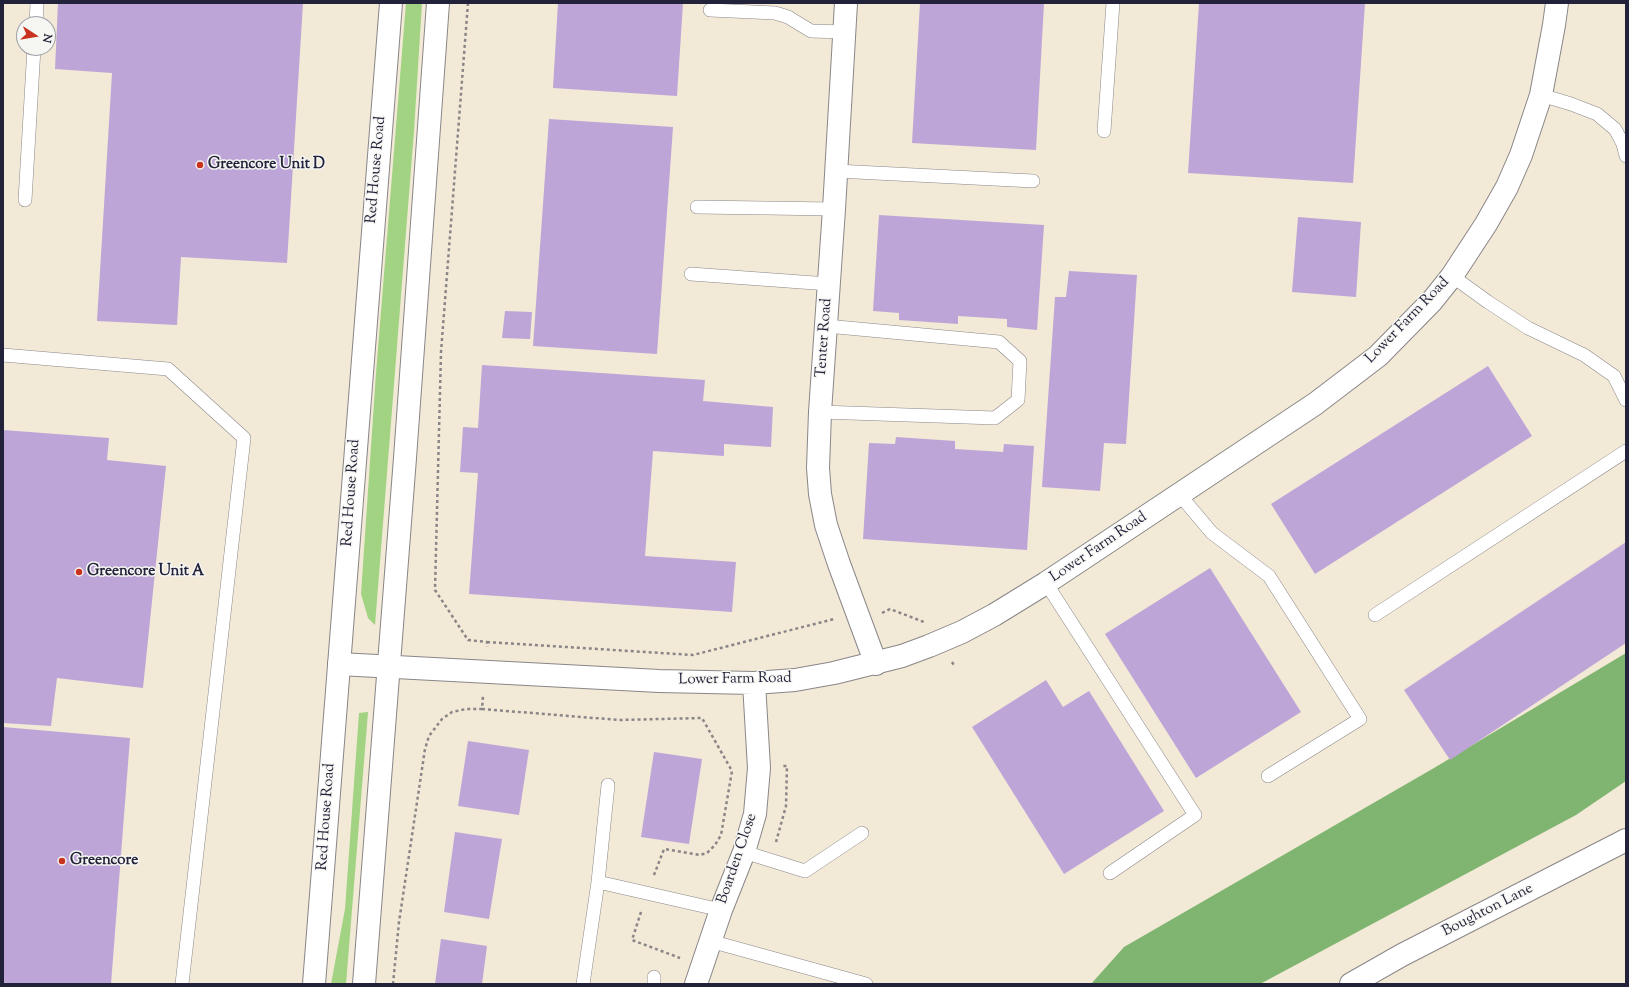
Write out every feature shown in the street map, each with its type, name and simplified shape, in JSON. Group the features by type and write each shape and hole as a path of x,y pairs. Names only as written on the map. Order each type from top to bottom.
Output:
{"street":[{"name":"Red House Road","path":"314,984 391,3"},
{"path":"364,984 438,3"},
{"name":"Tenter Road","path":"846,3 820,412 818,468 826,525 836,558 876,664"},
{"name":"Lower Farm Road","path":"339,664 659,681 754,683 795,680 876,664 902,656 941,641 994,615 1046,583 1315,404 1372,360 1432,301 1452,276 1486,224 1507,187 1521,155 1541,94 1557,3"},
{"name":"Boarden Close","path":"696,984 721,910 744,852 755,814 759,784 759,768 754,683"},
{"name":"Boughton Lane","path":"1351,984 1402,955 1626,840"}],"lane":[{"path":"36,16 37,3"},
{"path":"1104,131 1113,3"},
{"path":"710,10 774,12 788,17 811,31 845,32"},
{"path":"25,200 34,56"},
{"path":"1541,94 1597,114 1615,128 1624,144 1626,156"},
{"path":"836,171 1033,181"},
{"path":"697,207 834,209"},
{"path":"692,274 829,284"},
{"path":"1452,276 1528,328 1584,355 1614,376 1626,400"},
{"path":"820,412 995,418 1018,400 1020,361 999,342 826,326"},
{"path":"3,355 168,369 244,438 182,984"},
{"path":"1375,615 1626,451"},
{"path":"1179,494 1212,533 1269,576 1360,719 1268,776"},
{"path":"1046,583 1195,816 1110,873"},
{"path":"583,984 598,882 608,785"},
{"path":"744,852 805,871 862,833"},
{"path":"598,882 721,910"},
{"path":"710,941 866,984"}],"path":[{"path":"468,3 441,352 435,590 468,640 693,655 835,618 883,612 890,609 933,625 955,667"},
{"path":"482,709 487,642"},
{"path":"393,984 399,922 425,749 429,736 442,719 452,712 466,709 482,709 619,720 702,718 732,771 721,835 715,845 707,853 700,855 664,849 648,893"}],"green space":[{"path":"406,3 422,3 414,131 375,625 368,618 361,594 376,373"},
{"path":"1626,653 1626,781 1576,815 1260,984 1091,984 1124,947 1434,768"},
{"path":"368,712 346,984 331,984 345,909 359,713"}],"building":[{"name":"Greencore Unit D","path":"58,3 303,3 287,263 181,257 177,325 97,321 112,73 55,69"},
{"path":"558,3 683,3 677,96 553,88"},
{"path":"920,3 1044,3 1036,150 912,143"},
{"path":"1199,3 1365,3 1353,183 1188,173"},
{"path":"549,119 673,127 657,354 533,346"},
{"path":"879,215 1044,225 1037,330 1007,327 1007,319 958,316 958,324 899,320 899,313 873,311"},
{"path":"1298,217 1361,222 1356,297 1292,292"},
{"path":"1069,271 1137,275 1126,444 1104,443 1100,491 1042,487 1055,297 1066,297"},
{"path":"505,311 532,312 530,339 502,338"},
{"path":"482,365 705,380 703,401 773,407 771,447 724,444 724,456 653,451 645,556 736,562 732,612 469,594 478,473 460,472 463,427 478,428"},
{"path":"1488,366 1532,436 1315,574 1271,504"},
{"name":"Greencore Unit A","path":"3,430 109,438 107,460 166,466 143,688 57,678 51,726 3,723"},
{"path":"896,437 955,441 955,449 1003,452 1004,444 1034,446 1027,550 863,539 869,443 895,444"},
{"path":"1626,542 1626,643 1450,760 1404,690"},
{"path":"1210,568 1301,712 1196,778 1105,634"},
{"path":"1046,680 1063,707 1089,691 1164,811 1064,874 972,727"},
{"name":"Greencore","path":"3,727 130,738 111,984 3,984"},
{"path":"468,741 529,750 519,815 458,806"},
{"path":"654,752 702,759 689,844 641,837"},
{"path":"455,832 502,839 489,919 444,912"},
{"path":"441,939 487,946 482,984 435,984"}],"place":[{"name":"Greencore Unit D","path":"200,165"},
{"name":"Greencore Unit A","path":"79,572"},
{"name":"Greencore","path":"62,861"}]}
